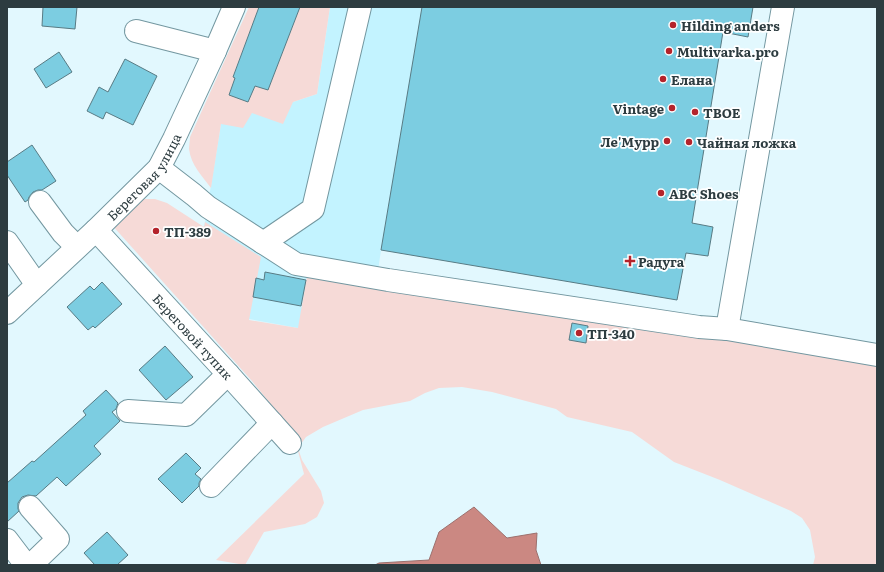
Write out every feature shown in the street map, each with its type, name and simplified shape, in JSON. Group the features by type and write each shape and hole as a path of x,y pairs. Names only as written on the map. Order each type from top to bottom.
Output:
{"street":[{"name":"Береговая улица","path":"7,313 96,230 159,168 215,51 234,7"},
{"path":"263,243 313,209 360,7"},
{"path":"727,328 784,7"},
{"path":"136,31 215,51"},
{"path":"159,168 208,207 296,264 388,280 699,327 727,328 877,355"},
{"path":"40,202 63,233 77,247"},
{"name":"Береговой тупик","path":"96,230 290,443"},
{"path":"7,242 37,285"},
{"path":"128,411 186,415 228,374"},
{"path":"211,486 272,423"},
{"path":"30,507 58,539 31,565"},
{"path":"7,540 26,565"}],"shaded area":[{"path":"249,7 259,7 233,76 235,78 229,94 248,102 255,86 268,90 299,10 291,7 330,7 317,94 293,102 283,124 252,113 243,128 221,124 211,188 197,170 192,160 189,149 190,137"},
{"path":"330,7 422,7 377,278 298,328 249,319 204,228 221,124 252,113 317,94"},
{"path":"142,199 155,199 167,203 204,227 205,222 261,257 249,320 298,328 307,276 736,341 877,365 877,565 813,565 815,557 810,530 802,518 791,511 674,462 632,432 567,417 556,409 492,392 462,387 439,388 410,401 363,410 323,427 306,437 298,448 302,460 321,491 324,503 317,517 305,524 264,532 245,565 216,560 304,474 293,432 252,381 111,224"},
{"path":"474,507 507,538 537,533 536,550 541,565 375,565 379,563 429,560 439,532"}],"building":[{"path":"43,7 77,7 75,29 42,26"},
{"path":"259,7 300,7 268,90 255,86 248,102 229,95 235,78 233,77"},
{"path":"422,7 753,7 748,37 723,32 692,223 713,227 708,256 686,253 677,300 381,250"},
{"path":"59,52 72,72 46,88 34,69"},
{"path":"125,59 157,76 133,125 106,112 103,119 87,111 99,87 108,92"},
{"path":"32,145 56,181 42,190 33,192 25,202 7,175 7,162"},
{"path":"265,272 306,280 301,306 253,297 256,278 264,280"},
{"path":"102,282 122,304 95,328 93,326 88,330 67,307 90,286 94,290"},
{"name":"ТП-340","path":"572,323 588,326 586,343 569,340"},
{"path":"165,346 193,377 166,400 139,370"},
{"path":"106,390 118,403 116,409 112,412 120,421 94,446 101,454 66,486 57,477 36,496 28,495 22,497 18,503 19,511 7,522 7,483 32,461 34,462 86,415 83,411"},
{"path":"186,453 201,468 195,474 201,479 199,486 182,503 158,479"},
{"path":"107,532 128,555 117,565 95,565 84,553"}],"place":[{"name":"Hilding anders","path":"673,25"},
{"name":"Multivarka.pro","path":"669,51"},
{"name":"Елана","path":"663,79"},
{"name":"Vintage","path":"672,108"},
{"name":"ТВОЕ","path":"695,112"},
{"name":"Ле'Мурр","path":"667,141"},
{"name":"Чайная ложка","path":"689,142"},
{"name":"ABC Shoes","path":"661,193"},
{"name":"ТП-389","path":"156,231"},
{"name":"Радуга","path":"630,261"},
{"name":"ТП-340","path":"579,333"}]}
